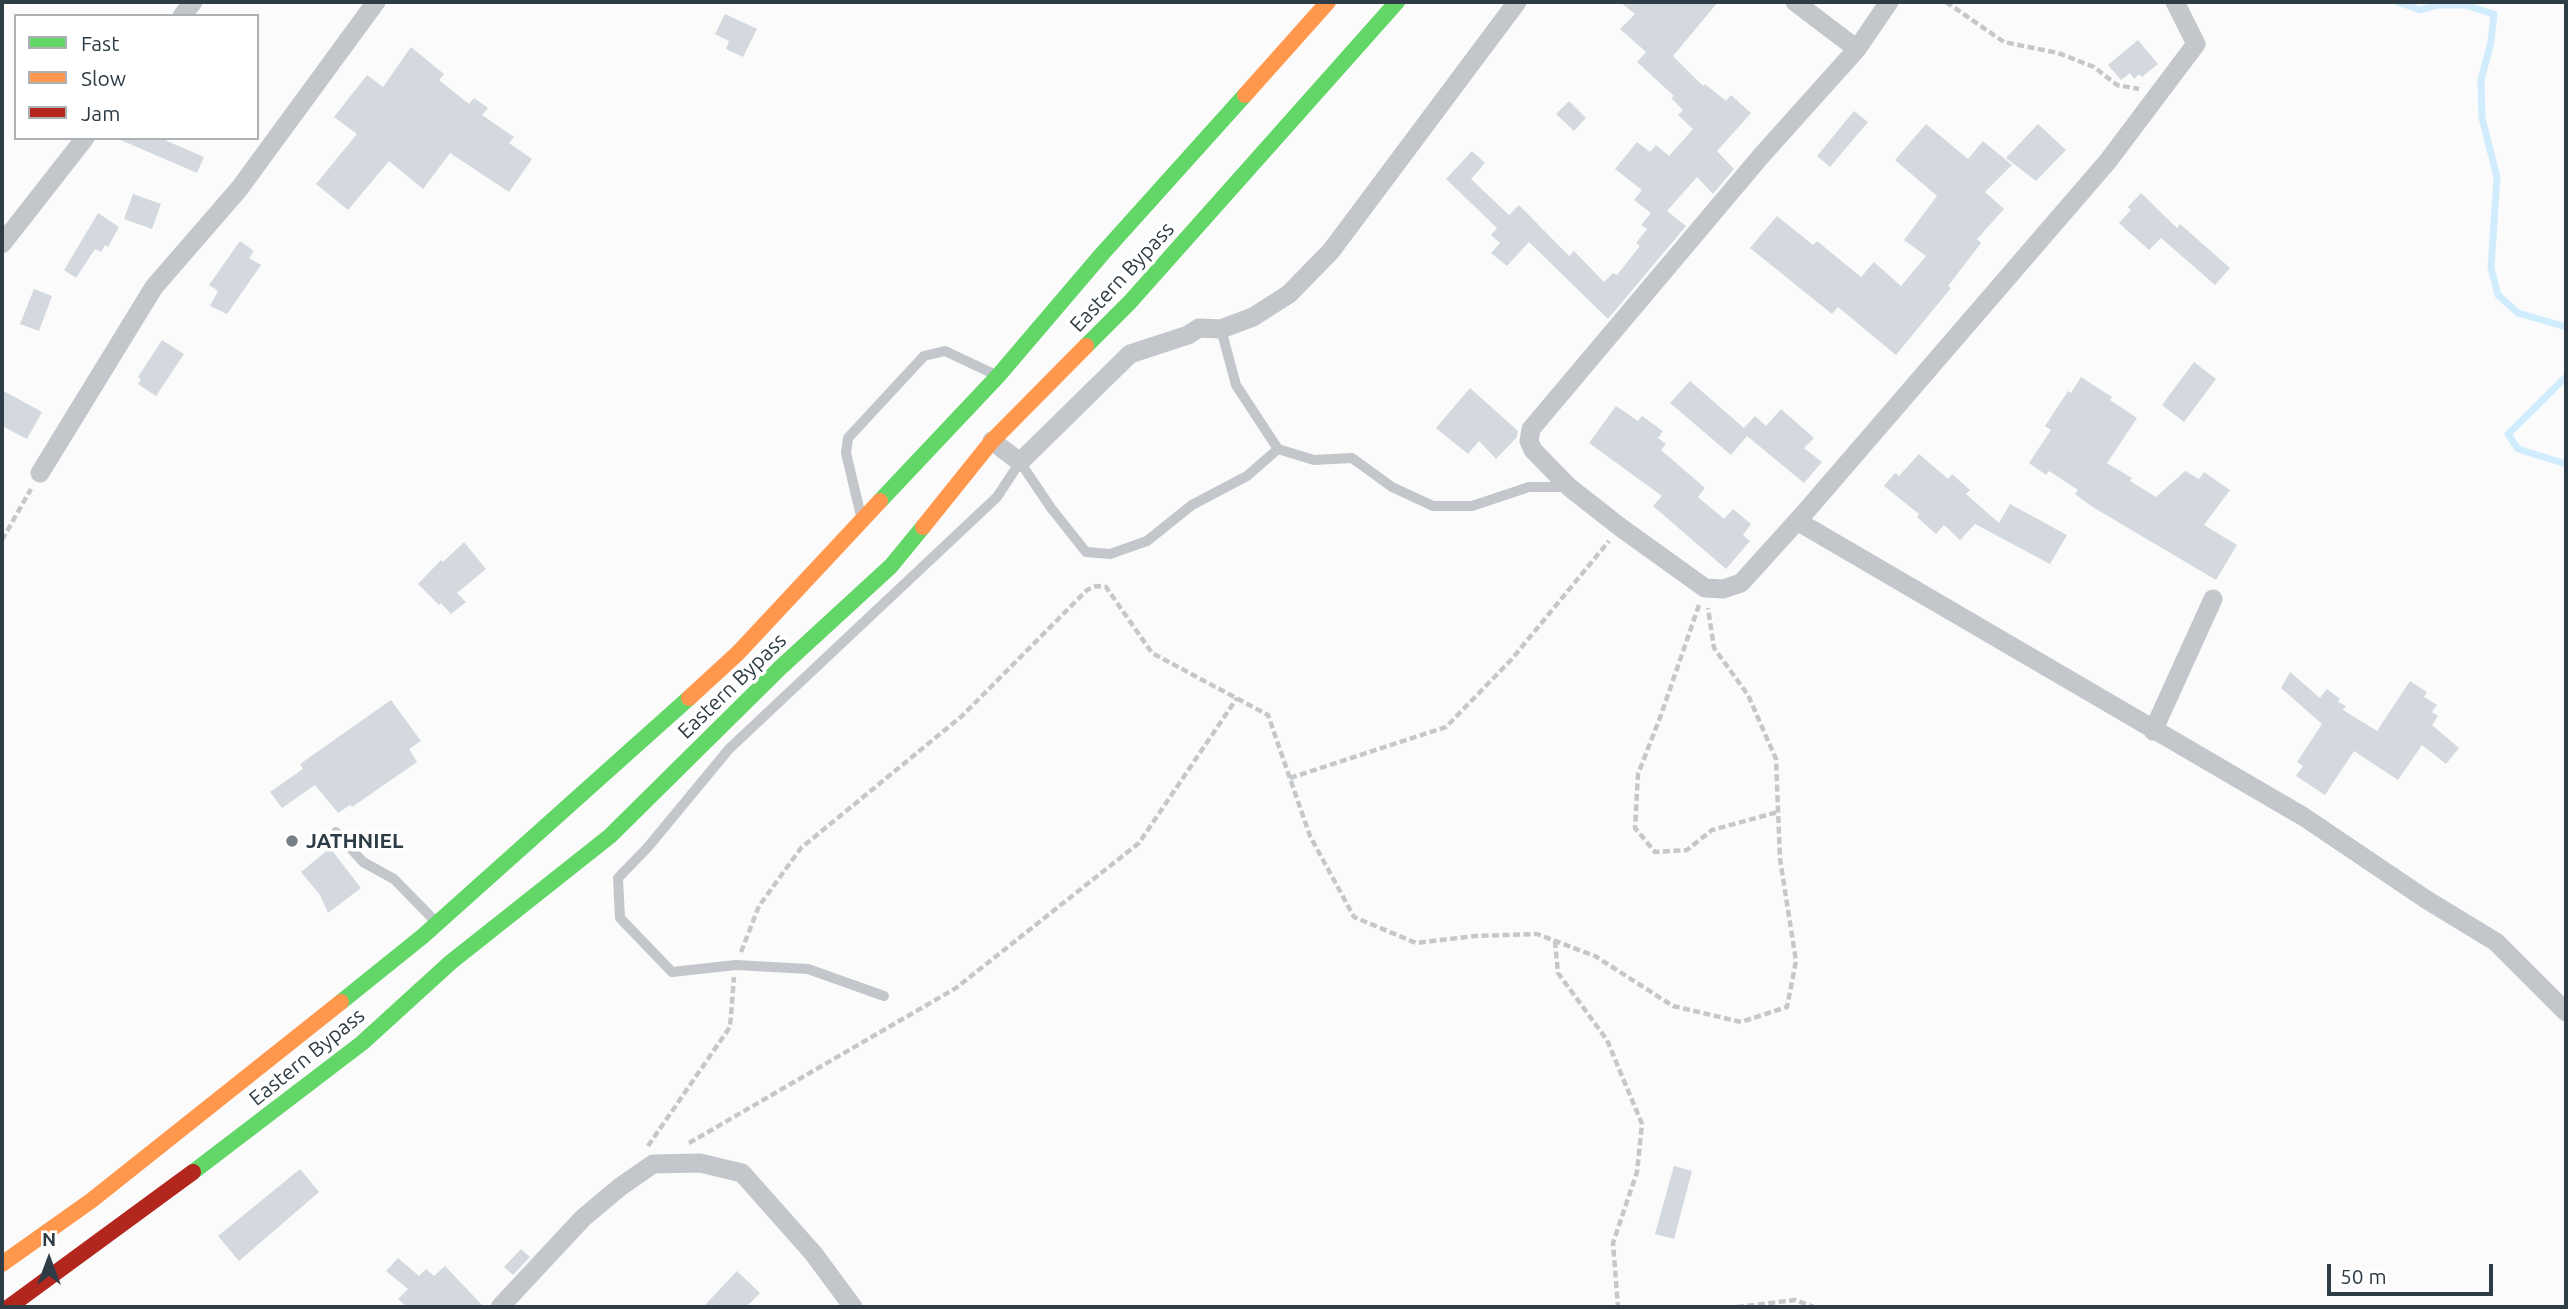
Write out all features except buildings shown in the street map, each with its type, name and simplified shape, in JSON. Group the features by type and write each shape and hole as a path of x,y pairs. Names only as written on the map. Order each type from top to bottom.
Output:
{"main road":[{"name":"Eastern Bypass","path":"2,1264 103,1191 252,1075 437,923 593,786 738,653 998,376 1102,254 1328,2"},
{"name":"Eastern Bypass","path":"9,1307 225,1149 362,1043 452,962 610,836 780,668 891,566 992,441 1130,302 1397,2"}],"street":[{"path":"40,473 154,287 239,189 376,2"},
{"path":"992,441 1020,462 1130,354 1188,335 1199,328 1221,329 1253,317 1289,294 1331,251 1517,2"},
{"path":"1795,2 1857,49"},
{"path":"1889,2 1857,49 1761,156 1531,429 1529,441 1533,450 1569,486 1620,527 1705,588 1723,589 1741,583 2108,161 2196,44 2175,2"},
{"path":"2,244 83,140"},
{"path":"1797,521 2304,817 2427,900 2497,942 2566,1012"},
{"path":"2153,731 2213,599"},
{"path":"500,1307 583,1218 620,1187 653,1164 700,1163 742,1173 813,1253 853,1307"}],"lane":[{"path":"1221,329 1236,386 1278,449 1314,460 1352,458 1392,486 1433,506 1472,506 1529,487 1569,486"},
{"path":"862,520 846,453 848,438 924,356 945,351 998,376"},
{"path":"884,996 808,969 736,965 671,972 621,918 618,878 648,847 729,749 997,497 1020,462 1051,508 1086,552 1110,554 1147,541 1192,505 1247,476 1278,449"},
{"path":"336,832 363,862 394,879 437,923"}],"path":[{"path":"1946,2 2004,42 2058,53 2094,67 2117,85 2148,91"},
{"path":"2,540 40,473"},
{"path":"1290,778 1446,727 1511,660 1620,527"},
{"path":"644,1153 730,1027 736,965 759,906 801,848 962,716 1087,590 1096,586 1106,587 1153,653 1268,715 1310,836 1354,917 1416,943 1475,936 1537,934 1595,956 1673,1006 1741,1023 1787,1007 1796,961 1780,859 1776,759 1748,695 1714,648 1705,588"},
{"path":"1705,588 1638,774 1635,828 1655,852 1687,850 1712,830 1778,812"},
{"path":"688,1144 956,988 1139,843 1237,698"},
{"path":"1555,941 1558,973 1607,1040 1642,1124 1637,1172 1613,1243 1618,1307"},
{"path":"1737,1307 1795,1300 1814,1307"}],"waterway":[{"path":"2398,2 2420,10 2438,5 2465,5 2494,14 2491,42 2481,80 2482,118 2497,177 2491,268 2498,295 2518,313 2566,327"},
{"path":"2566,377 2508,434 2518,449 2566,464"}],"traffic: fast":[{"path":"1086,346 1130,302 1397,2"},
{"path":"880,501 998,376 1102,254 1245,95"},
{"path":"193,1172 362,1043 451,962 610,836 780,668 891,566 923,527"},
{"path":"341,1002 423,936 689,698"}],"traffic: slow":[{"path":"1245,95 1328,2"},
{"path":"923,527 992,441 1086,346"},
{"path":"689,698 738,653 880,501"},
{"path":"2,1264 92,1200 341,1002"}],"traffic: jam":[{"path":"9,1307 193,1172"}],"place":[{"name":"JATHNIEL","path":"292,841"}]}
